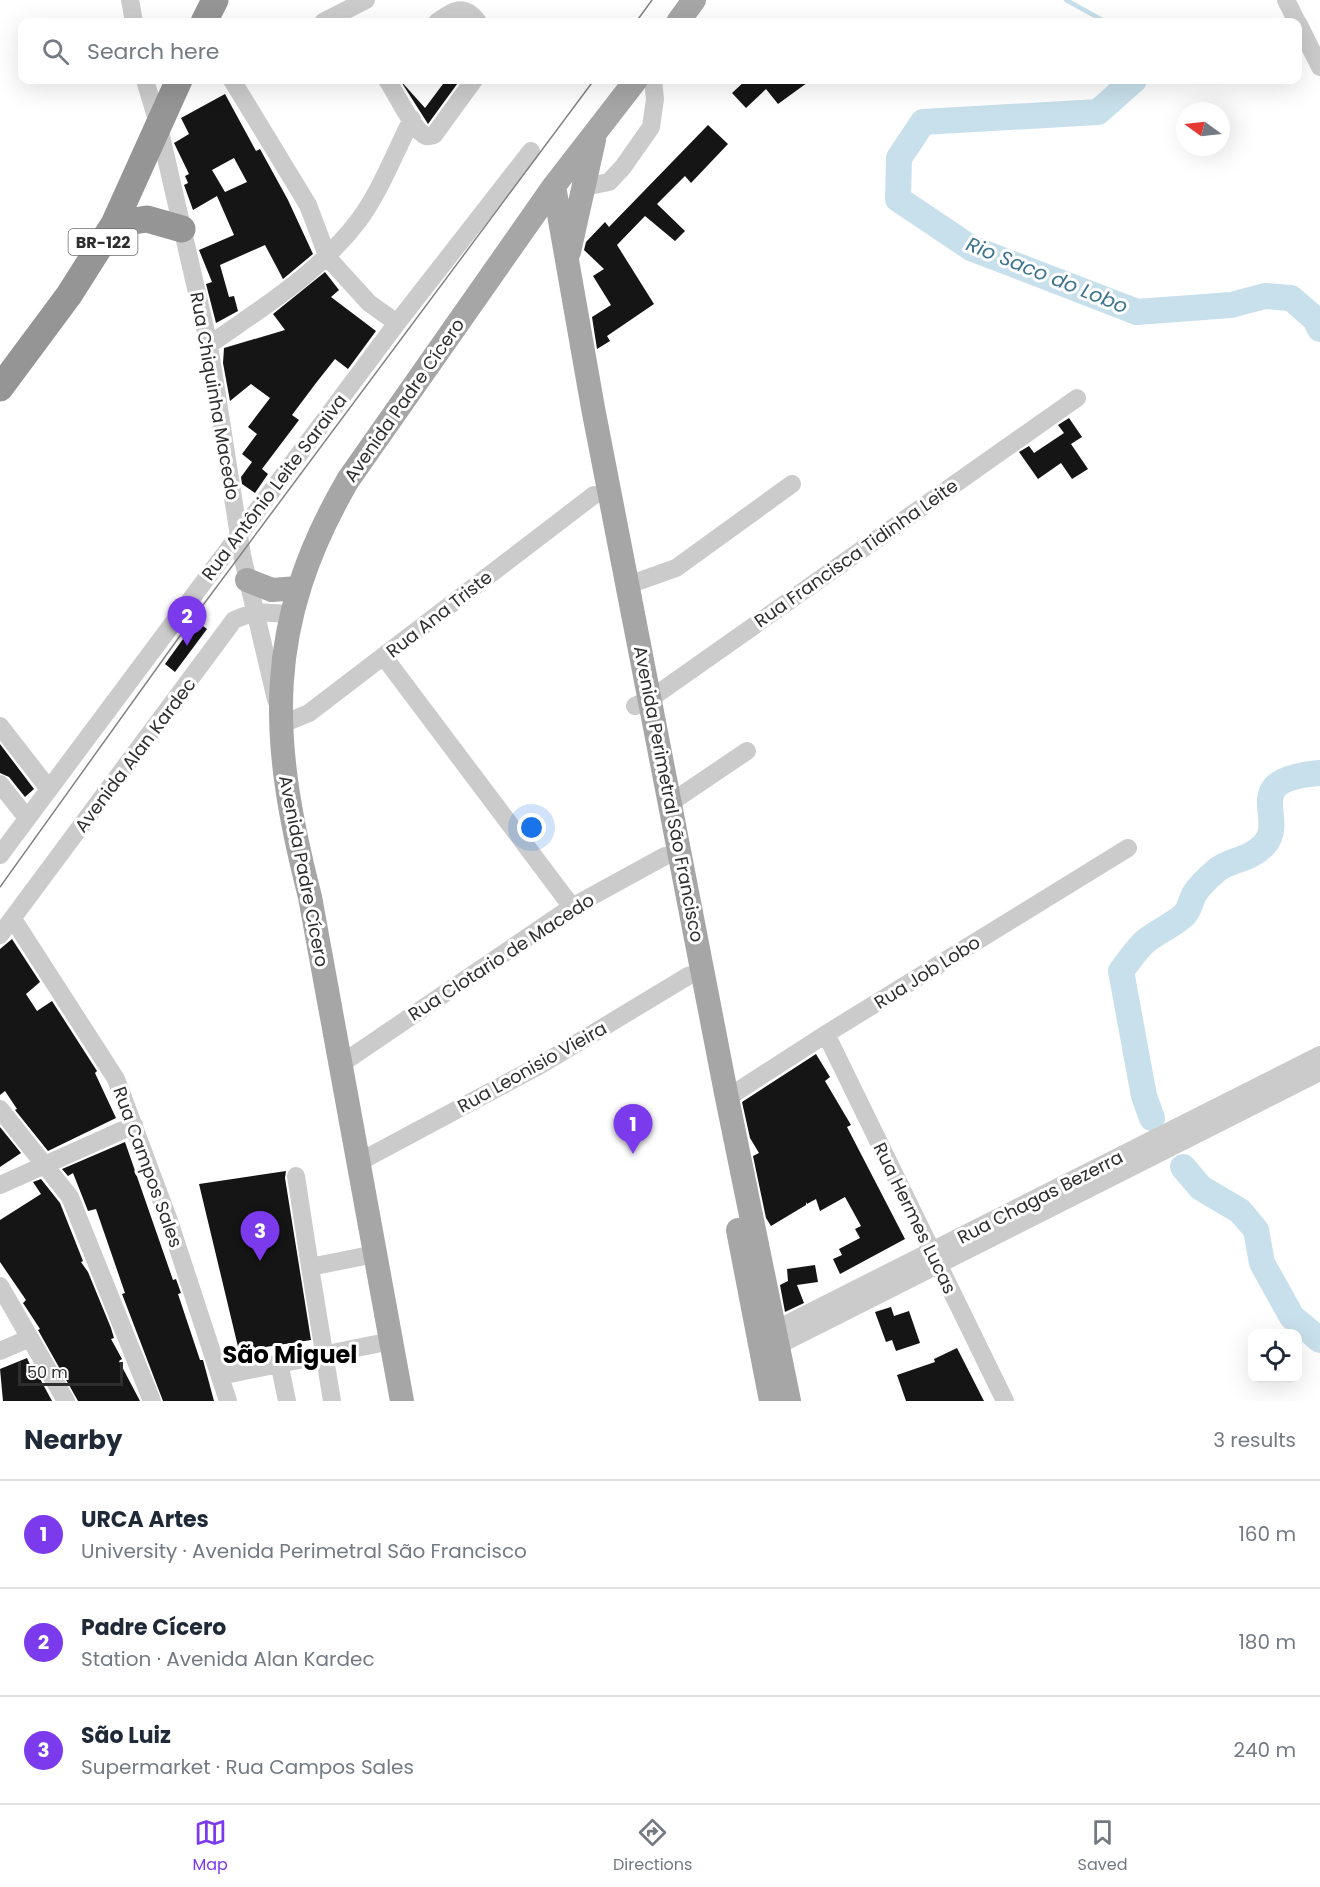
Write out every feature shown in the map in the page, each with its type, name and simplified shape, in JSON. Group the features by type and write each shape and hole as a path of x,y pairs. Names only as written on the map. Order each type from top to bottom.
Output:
{"highway":[{"path":"206,18 215,0"},
{"name":"BR-122","path":"0,388 69,295 114,224 177,84"},
{"path":"114,224 147,219 182,229"}],"main road":[{"path":"681,18 694,0"},
{"name":"Avenida Padre Cícero","path":"402,1401 309,897 292,827 280,720 290,614 297,588 323,523 348,480 547,196 633,84"},
{"path":"567,261 596,131"},
{"name":"Avenida Perimetral São Francisco","path":"547,196 567,261 594,495 642,703 670,803 696,974 769,1342 789,1401"},
{"name":"Avenida Perimetral São Francisco","path":"547,196 585,411 627,585 665,856 727,1098 769,1342 771,1401"},
{"path":"247,580 272,590 297,588"}],"street":[{"path":"130,0 133,18"},
{"path":"331,18 366,0"},
{"path":"1286,0 1295,18"},
{"path":"442,18 451,11 465,10 475,18"},
{"path":"1302,33 1320,67"},
{"name":"Rua Chiquinha Macedo","path":"147,84 209,345 247,580 280,720"},
{"path":"234,84 308,205 328,258 369,303 397,324"},
{"path":"390,84 424,135 434,135 471,84"},
{"path":"584,187 609,182 623,167 651,128 655,99 653,84"},
{"path":"209,345 305,278 328,258 361,218 412,119"},
{"name":"Rua Antônio Leite Saraiva","path":"0,855 397,324 531,151"},
{"name":"Rua Francisca Tidinha Leite","path":"642,703 1077,398"},
{"path":"627,585 676,568 792,484"},
{"name":"Rua Ana Triste","path":"280,720 309,713 594,495"},
{"path":"254,612 290,614"},
{"name":"Avenida Alan Kardec","path":"0,935 234,620 254,612"},
{"path":"384,657 572,907"},
{"path":"0,726 49,789"},
{"path":"670,803 747,751"},
{"path":"0,784 27,818"},
{"name":"Rua Job Lobo","path":"727,1098 826,1034 1128,848"},
{"name":"Rua Clotario de Macedo","path":"341,1064 572,907 665,856"},
{"name":"Rua Campos Sales","path":"13,919 116,1079 134,1125 228,1401"},
{"name":"Rua Leonisio Vieira","path":"359,1162 544,1063 696,974"},
{"name":"Rua Hermes Lucas","path":"826,1034 1005,1401"},
{"name":"Rua Chagas Bezerra","path":"935,1259 1320,1055"},
{"name":"Rua Chagas Bezerra","path":"769,1342 1320,1072"},
{"path":"0,1109 46,1163 70,1197 152,1401"},
{"path":"0,1185 134,1125"},
{"path":"296,1176 332,1401"},
{"path":"310,1267 375,1254"},
{"path":"0,1286 66,1401"},
{"path":"0,1351 30,1338"},
{"path":"220,1376 279,1362 391,1341"},
{"path":"279,1362 287,1401"}],"building":[{"path":"403,84 425,108 443,84 457,84 428,124"},
{"path":"742,84 806,84 778,104 766,89 746,108 732,93"},
{"path":"225,94 256,151 260,149 288,200 313,254 283,279 265,245 220,265 229,297 234,296 238,311 216,323 206,284 212,282 199,250 234,235 217,196 193,210 184,185 188,183 185,176 189,174 174,143 189,134 181,118","holes":["234,158 247,182 225,192 212,170"]},
{"path":"708,125 728,144 691,183 685,176 657,204 685,231 675,241 645,216 617,245 654,304 607,336 610,341 597,349 592,317 611,305 593,276 604,269 584,250 586,242 605,222 609,227"},
{"path":"325,272 339,290 331,297 376,331 348,369 335,359 292,415 299,420 262,469 268,474 255,493 242,484 241,477 252,462 242,454 257,434 248,427 270,398 251,384 230,401 223,363 224,348 285,330 273,314"},
{"path":"1069,418 1082,437 1071,444 1088,469 1072,479 1061,463 1038,479 1019,452 1029,446 1034,453 1064,433 1058,425"},
{"path":"196,621 207,629 175,672 165,664"},
{"path":"0,744 34,789 25,797 9,777 0,773"},
{"path":"12,939 40,982 26,994 37,1011 52,1001 97,1071 95,1073 116,1118 48,1151 15,1110 17,1109 5,1091 0,1095 0,949"},
{"path":"816,1054 830,1077 825,1081 851,1125 847,1127 905,1239 840,1274 833,1259 842,1255 839,1249 860,1238 855,1229 861,1226 845,1197 820,1211 816,1199 807,1204 806,1202 806,1205 771,1226 766,1218 753,1156 759,1153 750,1138 742,1102"},
{"path":"0,1127 21,1153 0,1167"},
{"path":"125,1142 173,1280 176,1279 181,1293 178,1294 200,1360 203,1360 214,1401 163,1401 122,1294 125,1293 96,1209 88,1211 73,1173 68,1176 62,1169"},
{"path":"286,1171 285,1178 311,1340 239,1351 199,1184"},
{"path":"41,1179 60,1203 83,1261 81,1262 88,1272 111,1328 114,1338 111,1339 122,1359 119,1361 140,1401 78,1401 38,1330 40,1329 23,1303 26,1300 0,1262 0,1220 41,1194 33,1182"},
{"path":"815,1265 818,1282 797,1285 804,1303 785,1312 780,1285 788,1281 787,1269"},
{"path":"891,1307 894,1316 909,1311 920,1343 896,1351 892,1340 886,1342 875,1312"},
{"path":"957,1348 984,1401 906,1401 897,1375 935,1362 934,1359"},
{"path":"27,1358 35,1376 38,1375 52,1401 3,1401 0,1369"}],"waterway":[{"path":"1066,0 1099,18"},
{"name":"Rio Saco do Lobo","path":"1130,84 1098,112 923,122 899,158 898,199 971,248 1137,312 1231,305 1265,296 1291,298 1315,319 1320,329"},
{"path":"1152,1118 1144,1096 1121,971 1143,943 1185,914 1197,890 1214,872 1222,866 1252,854 1264,845 1270,834 1272,792 1279,783 1295,777 1320,773"},
{"path":"1183,1167 1201,1188 1240,1211 1256,1230 1262,1263 1292,1317 1320,1340"}],"tram line":[{"path":"639,18 652,0"},
{"path":"0,887 177,640 591,84"}],"place":[{"name":"Padre Cícero","path":"187,646"},
{"name":"URCA Artes","path":"633,1154"},
{"name":"São Luiz","path":"260,1261"}],"district":[{"name":"São Miguel","path":"290,1354"}]}
